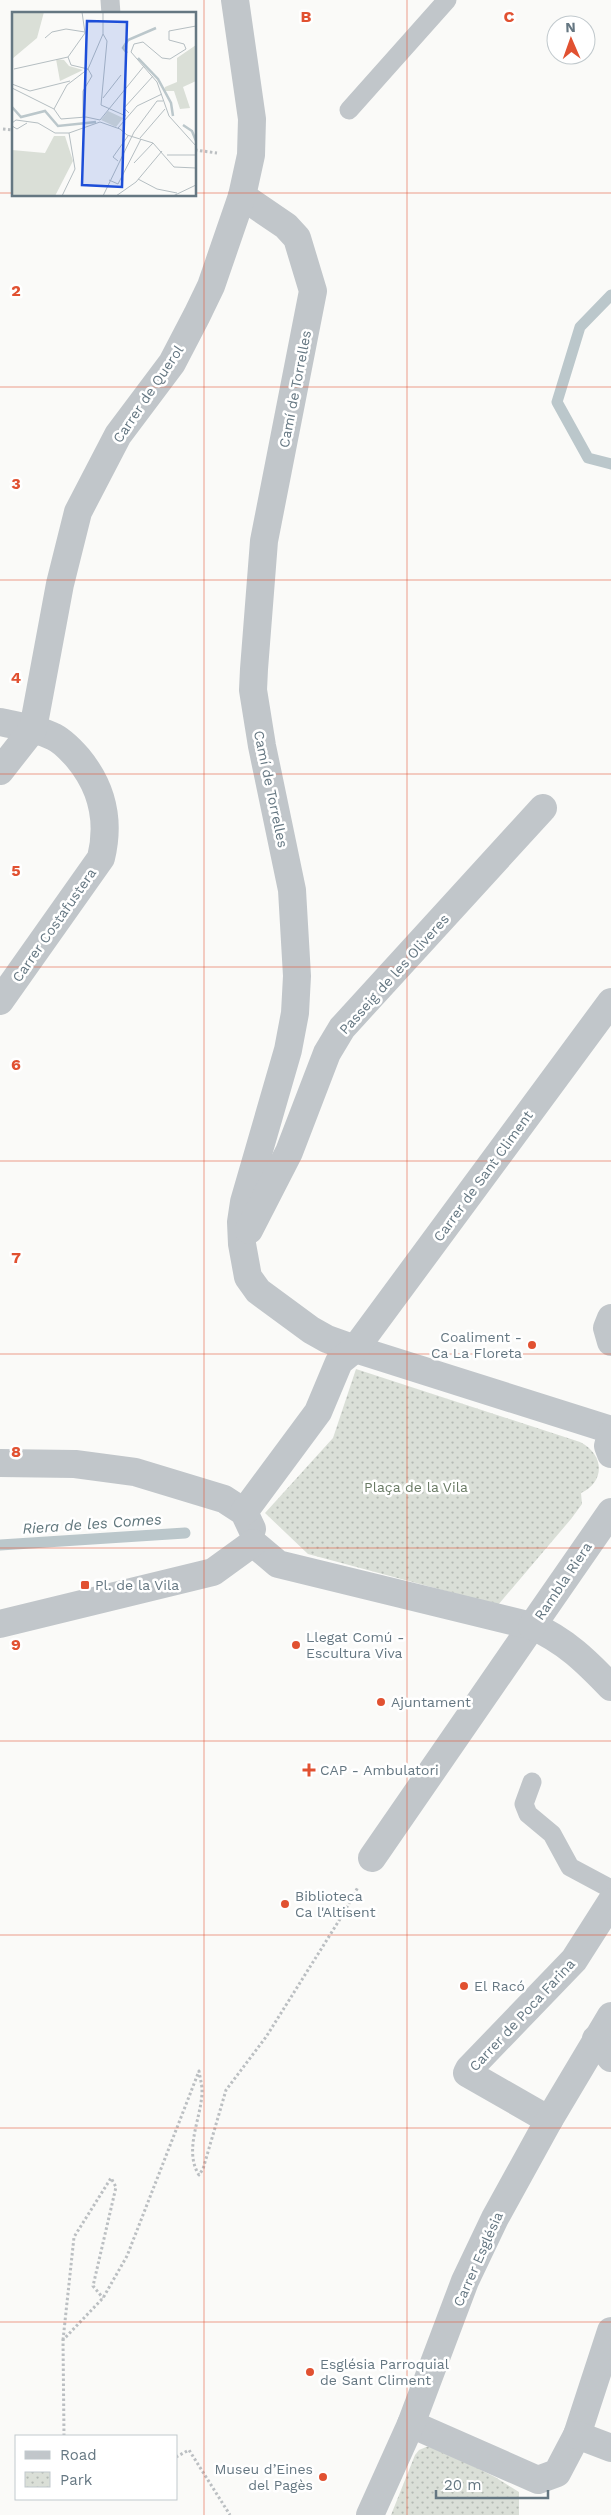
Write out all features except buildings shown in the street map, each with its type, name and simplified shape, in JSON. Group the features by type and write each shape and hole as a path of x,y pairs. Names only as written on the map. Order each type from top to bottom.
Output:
{"street":[{"name":"Carrer de Querol","path":"33,729 63,569 78,512 118,435 172,363 198,315 211,286 242,196 251,155 252,119 235,0"},
{"name":"Camí de Torrelles","path":"242,196 286,226 297,238 313,291 264,541 253,690 293,898 297,976 295,1013 288,1050 244,1202 241,1222 242,1244 248,1277 258,1291 327,1340 355,1349"},
{"name":"Carrer Costafustera","path":"0,722 33,729 54,737 71,750 87,769 98,788 106,824 105,842 101,858 0,1001"},
{"path":"0,771 33,729"},
{"name":"Passeig de les Oliveres","path":"242,1244 289,1152 327,1053 342,1028 543,808"},
{"name":"Carrer de Sant Climent","path":"355,1349 611,1002"},
{"path":"611,1318 607,1328 611,1342"},
{"path":"244,1512 318,1412 340,1362 355,1349 611,1430"},
{"path":"611,1435 608,1446 611,1454"},
{"path":"0,1463 75,1464 135,1472 224,1499 244,1512 252,1528 253,1543 278,1564 532,1626 552,1634 577,1652 611,1687"},
{"name":"Rambla Riera","path":"372,1858 611,1512"},
{"path":"0,1624 213,1572 253,1543"},
{"name":"Carrer de Poca Farina","path":"549,2120 470,2076 468,2073 469,2069 574,1960 611,1902"},
{"name":"Carrer Església","path":"370,2515 411,2424 465,2281 495,2218 549,2120 603,2049 611,2016"},
{"path":"411,2424 538,2480 557,2473 577,2435 611,2331"},
{"path":"577,2435 611,2448"}],"lane":[{"path":"349,110 447,0"},
{"path":"532,1782 524,1804 528,1814 552,1834 570,1867 611,1889"}],"path":[{"path":"3,129 12,130"},
{"path":"196,150 219,153"},
{"path":"63,2340 103,2298 127,2256 200,2071 202,2092 193,2149 194,2167 199,2175 217,2126 226,2090 266,2037 346,1910 372,1858"},
{"path":"64,2435 63,2340 74,2237 111,2178 116,2187 92,2286 103,2298"},
{"path":"178,2456 189,2450 230,2515"}],"green space":[{"name":"Plaça de la Vila","path":"356,1369 580,1442 594,1453 599,1468 598,1475 595,1482 581,1493 582,1504 498,1605 308,1554 265,1513 333,1438"},
{"path":"431,2445 495,2477 519,2492 519,2515 391,2515 415,2455 419,2450"}],"waterway":[{"path":"611,295 580,327 557,402 588,458 611,464"},
{"name":"Riera de les Comes","path":"0,1545 185,1533"}],"place":[{"name":"Coaliment - Ca La Floreta","path":"532,1345"},
{"name":"Pl. de la Vila","path":"85,1585"},
{"name":"Llegat Comú - Escultura Viva","path":"296,1645"},
{"name":"Ajuntament","path":"381,1702"},
{"name":"CAP - Ambulatori","path":"309,1770"},
{"name":"Biblioteca Ca l'Altisent","path":"285,1904"},
{"name":"El Racó","path":"464,1986"},
{"name":"Església Parroquial de Sant Climent","path":"310,2372"},
{"name":"Museu d’Eines del Pagès","path":"323,2477"}]}
